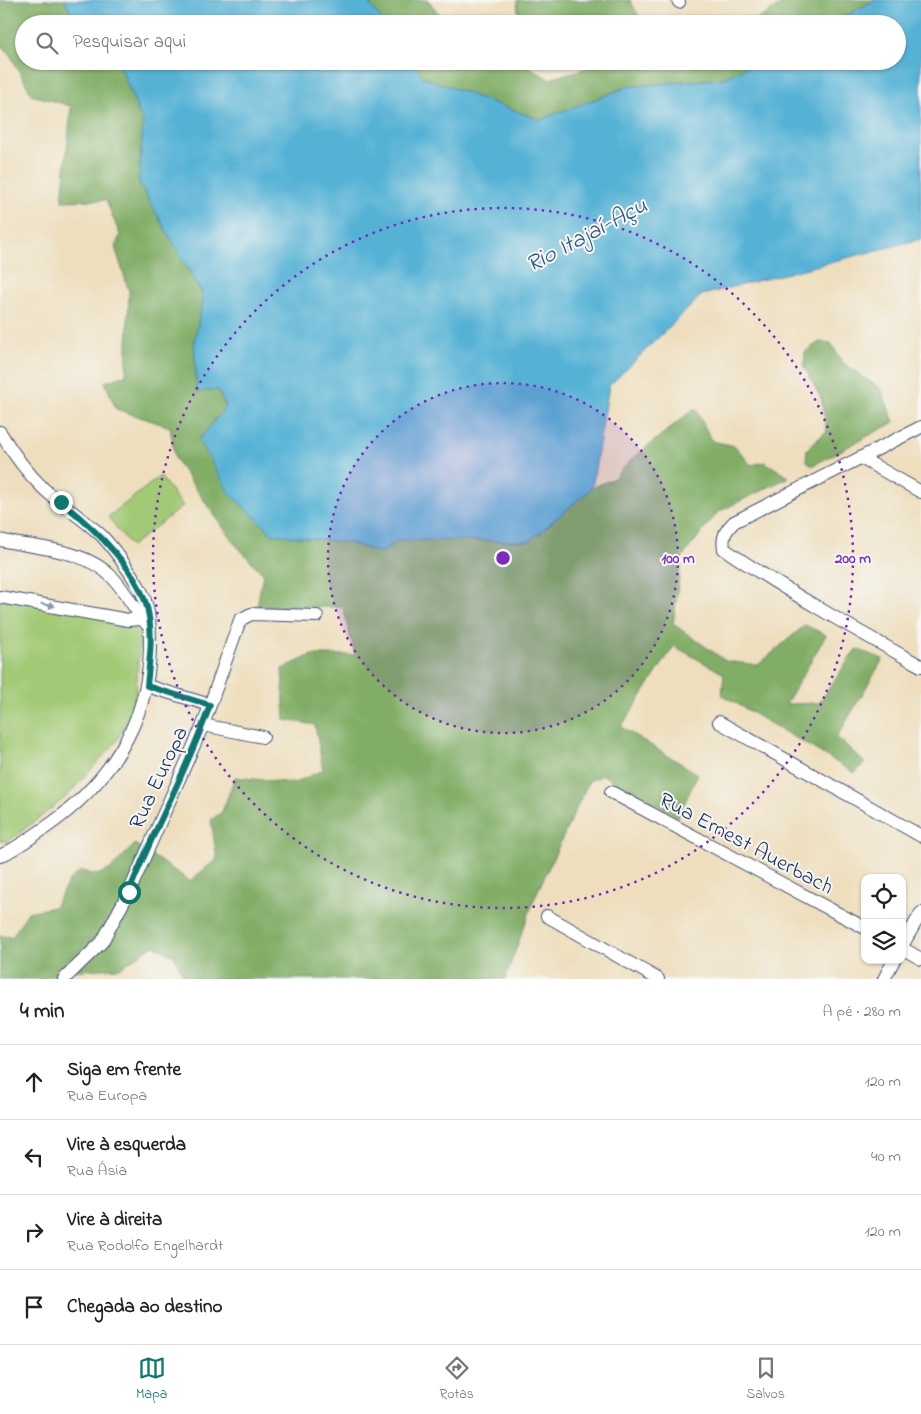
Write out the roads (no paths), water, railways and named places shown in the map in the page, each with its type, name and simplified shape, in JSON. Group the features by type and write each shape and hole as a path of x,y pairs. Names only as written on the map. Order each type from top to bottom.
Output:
{"street":[{"path":"921,427 734,522 725,531 722,541 724,550 749,566 817,608 921,666"},
{"path":"0,432 13,454 43,488 103,538 144,596 150,618 146,624 147,686 132,732 114,763 101,780 64,815 17,848 0,856"},
{"path":"862,458 921,492"},
{"path":"0,540 75,555 94,563 113,578 146,624"},
{"path":"0,597 146,624"},
{"name":"Rua Europa","path":"64,979 102,942 129,892 203,725 240,620 245,616 272,613 317,616"},
{"path":"147,686 210,705"},
{"path":"719,722 921,836"},
{"path":"203,725 263,737"},
{"name":"Rua Ernest Auerbach","path":"611,792 861,926"},
{"path":"906,940 921,913"},
{"path":"547,916 658,979"},
{"path":"906,950 921,959"},
{"path":"884,979 892,964"}],"water":[{"path":"65,0 367,0 378,15 71,15"},
{"name":"Rio Itajaí-Açu","path":"875,0 921,0 921,239 702,295 609,386 592,488 530,541 398,540 381,553 350,543 273,534 230,494 199,440 226,406 218,390 197,392 194,341 204,297 139,183 143,123 122,70 418,70 423,77 540,120 627,87 724,78 740,70 906,70 906,15 848,15"}]}
